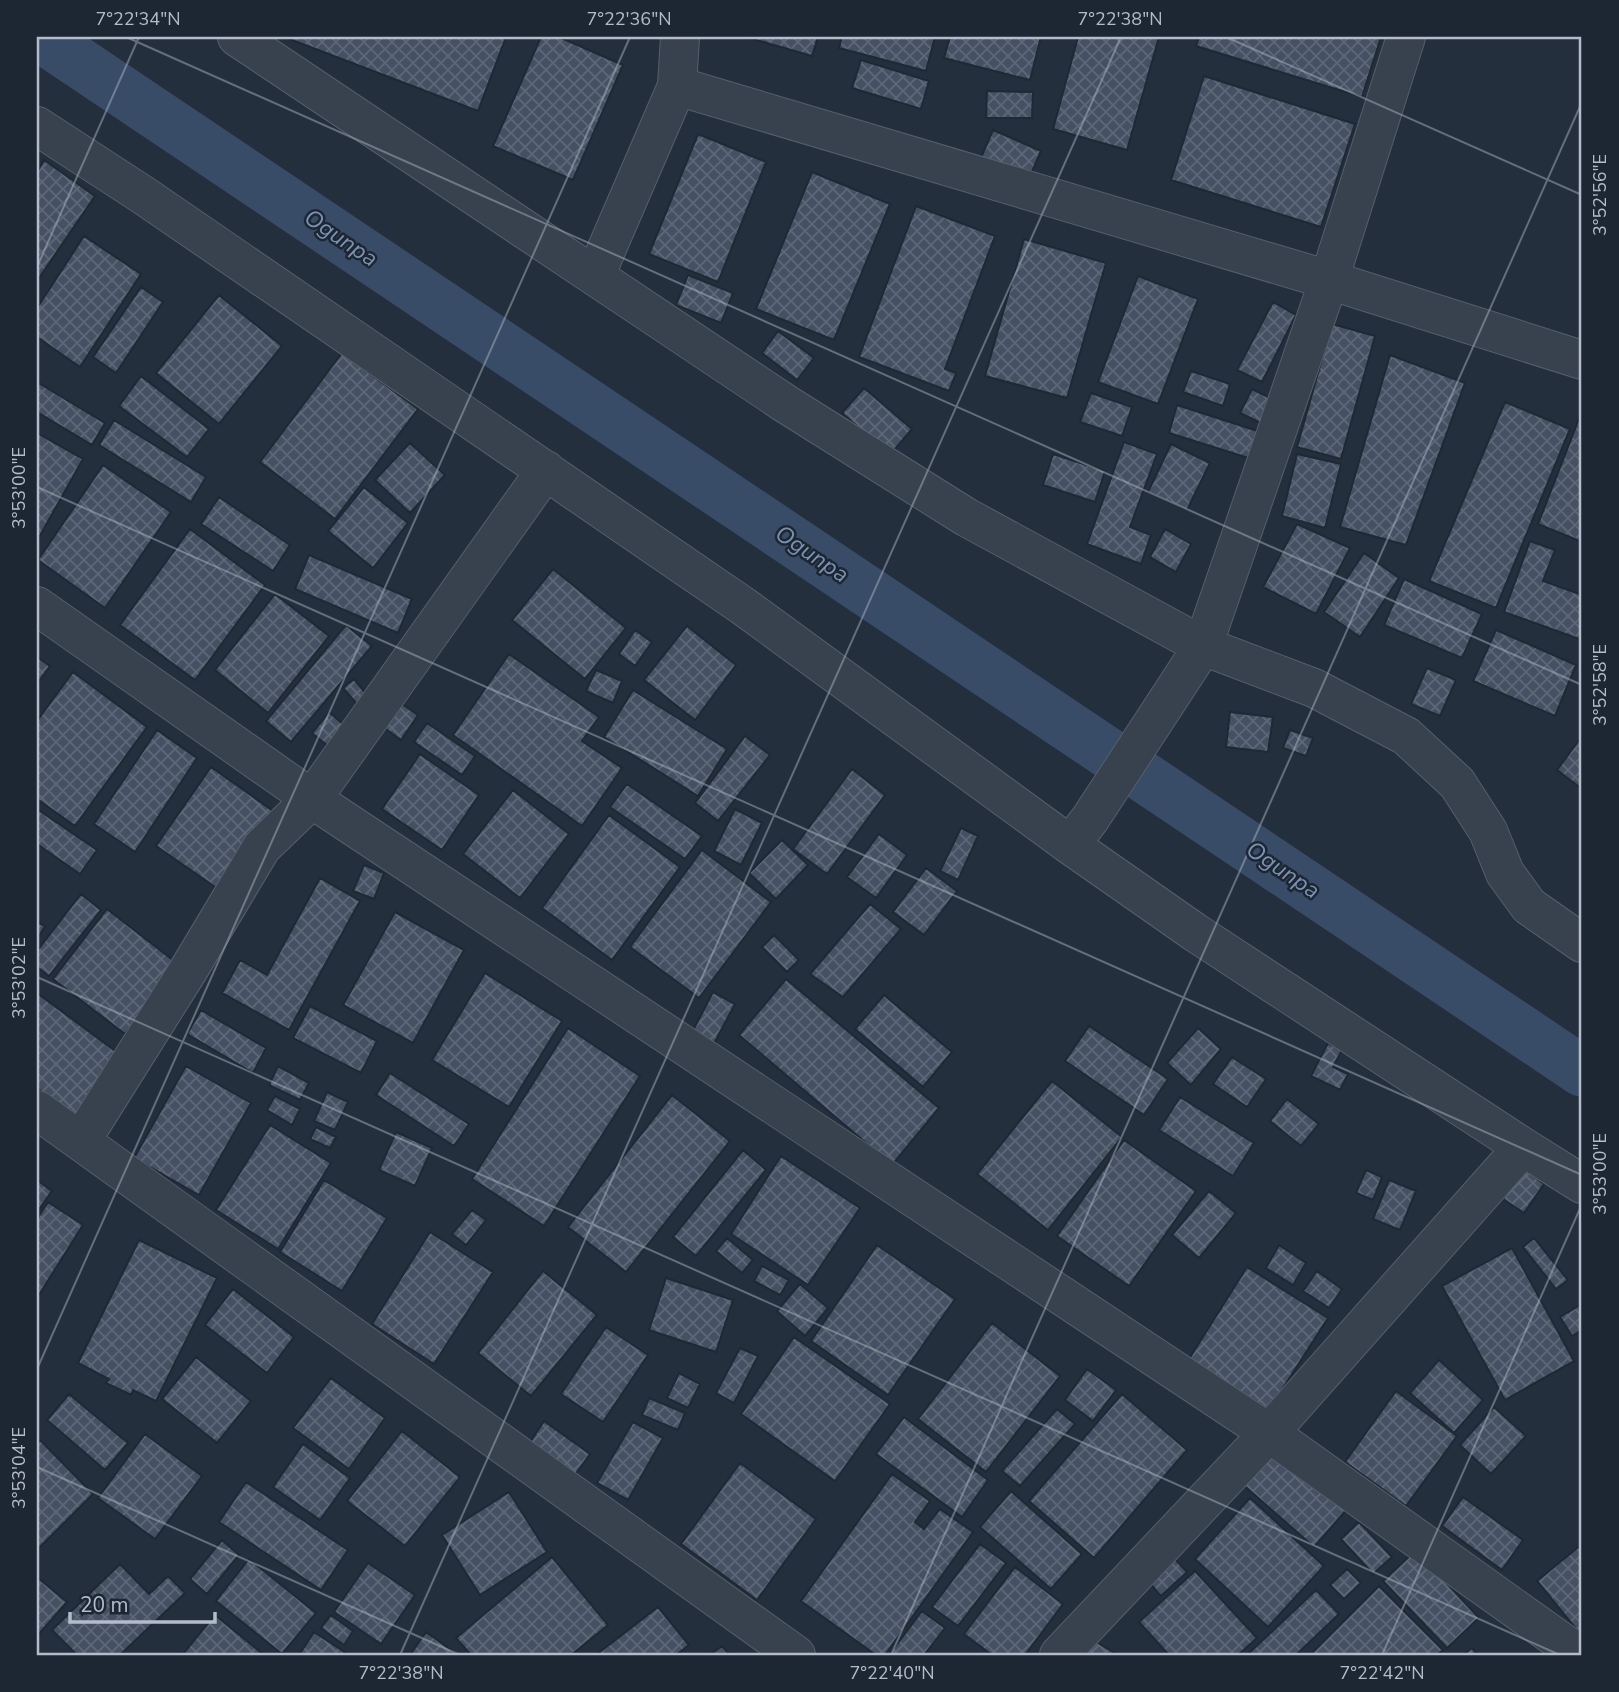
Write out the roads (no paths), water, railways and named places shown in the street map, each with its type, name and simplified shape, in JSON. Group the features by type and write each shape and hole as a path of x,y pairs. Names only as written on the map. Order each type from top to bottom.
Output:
{"street":[{"path":"237,37 786,404 1195,659 1314,688 1406,736 1457,783 1488,831 1505,873 1529,906 1582,943"},
{"path":"594,276 677,86 680,37"},
{"path":"1080,832 1195,659 1329,280 1406,37"},
{"path":"677,86 1329,280 1582,360"},
{"path":"39,134 143,195 743,606 1080,832 1196,933 1582,1184"},
{"path":"81,1141 190,969 262,847 312,799 546,470"},
{"path":"37,606 312,799 1269,1433 1580,1655"},
{"path":"37,1110 796,1655"},
{"path":"1059,1655 1269,1433 1522,1147"}],"waterway":[{"name":"Ogunpa","path":"41,37 1582,1071"}]}
